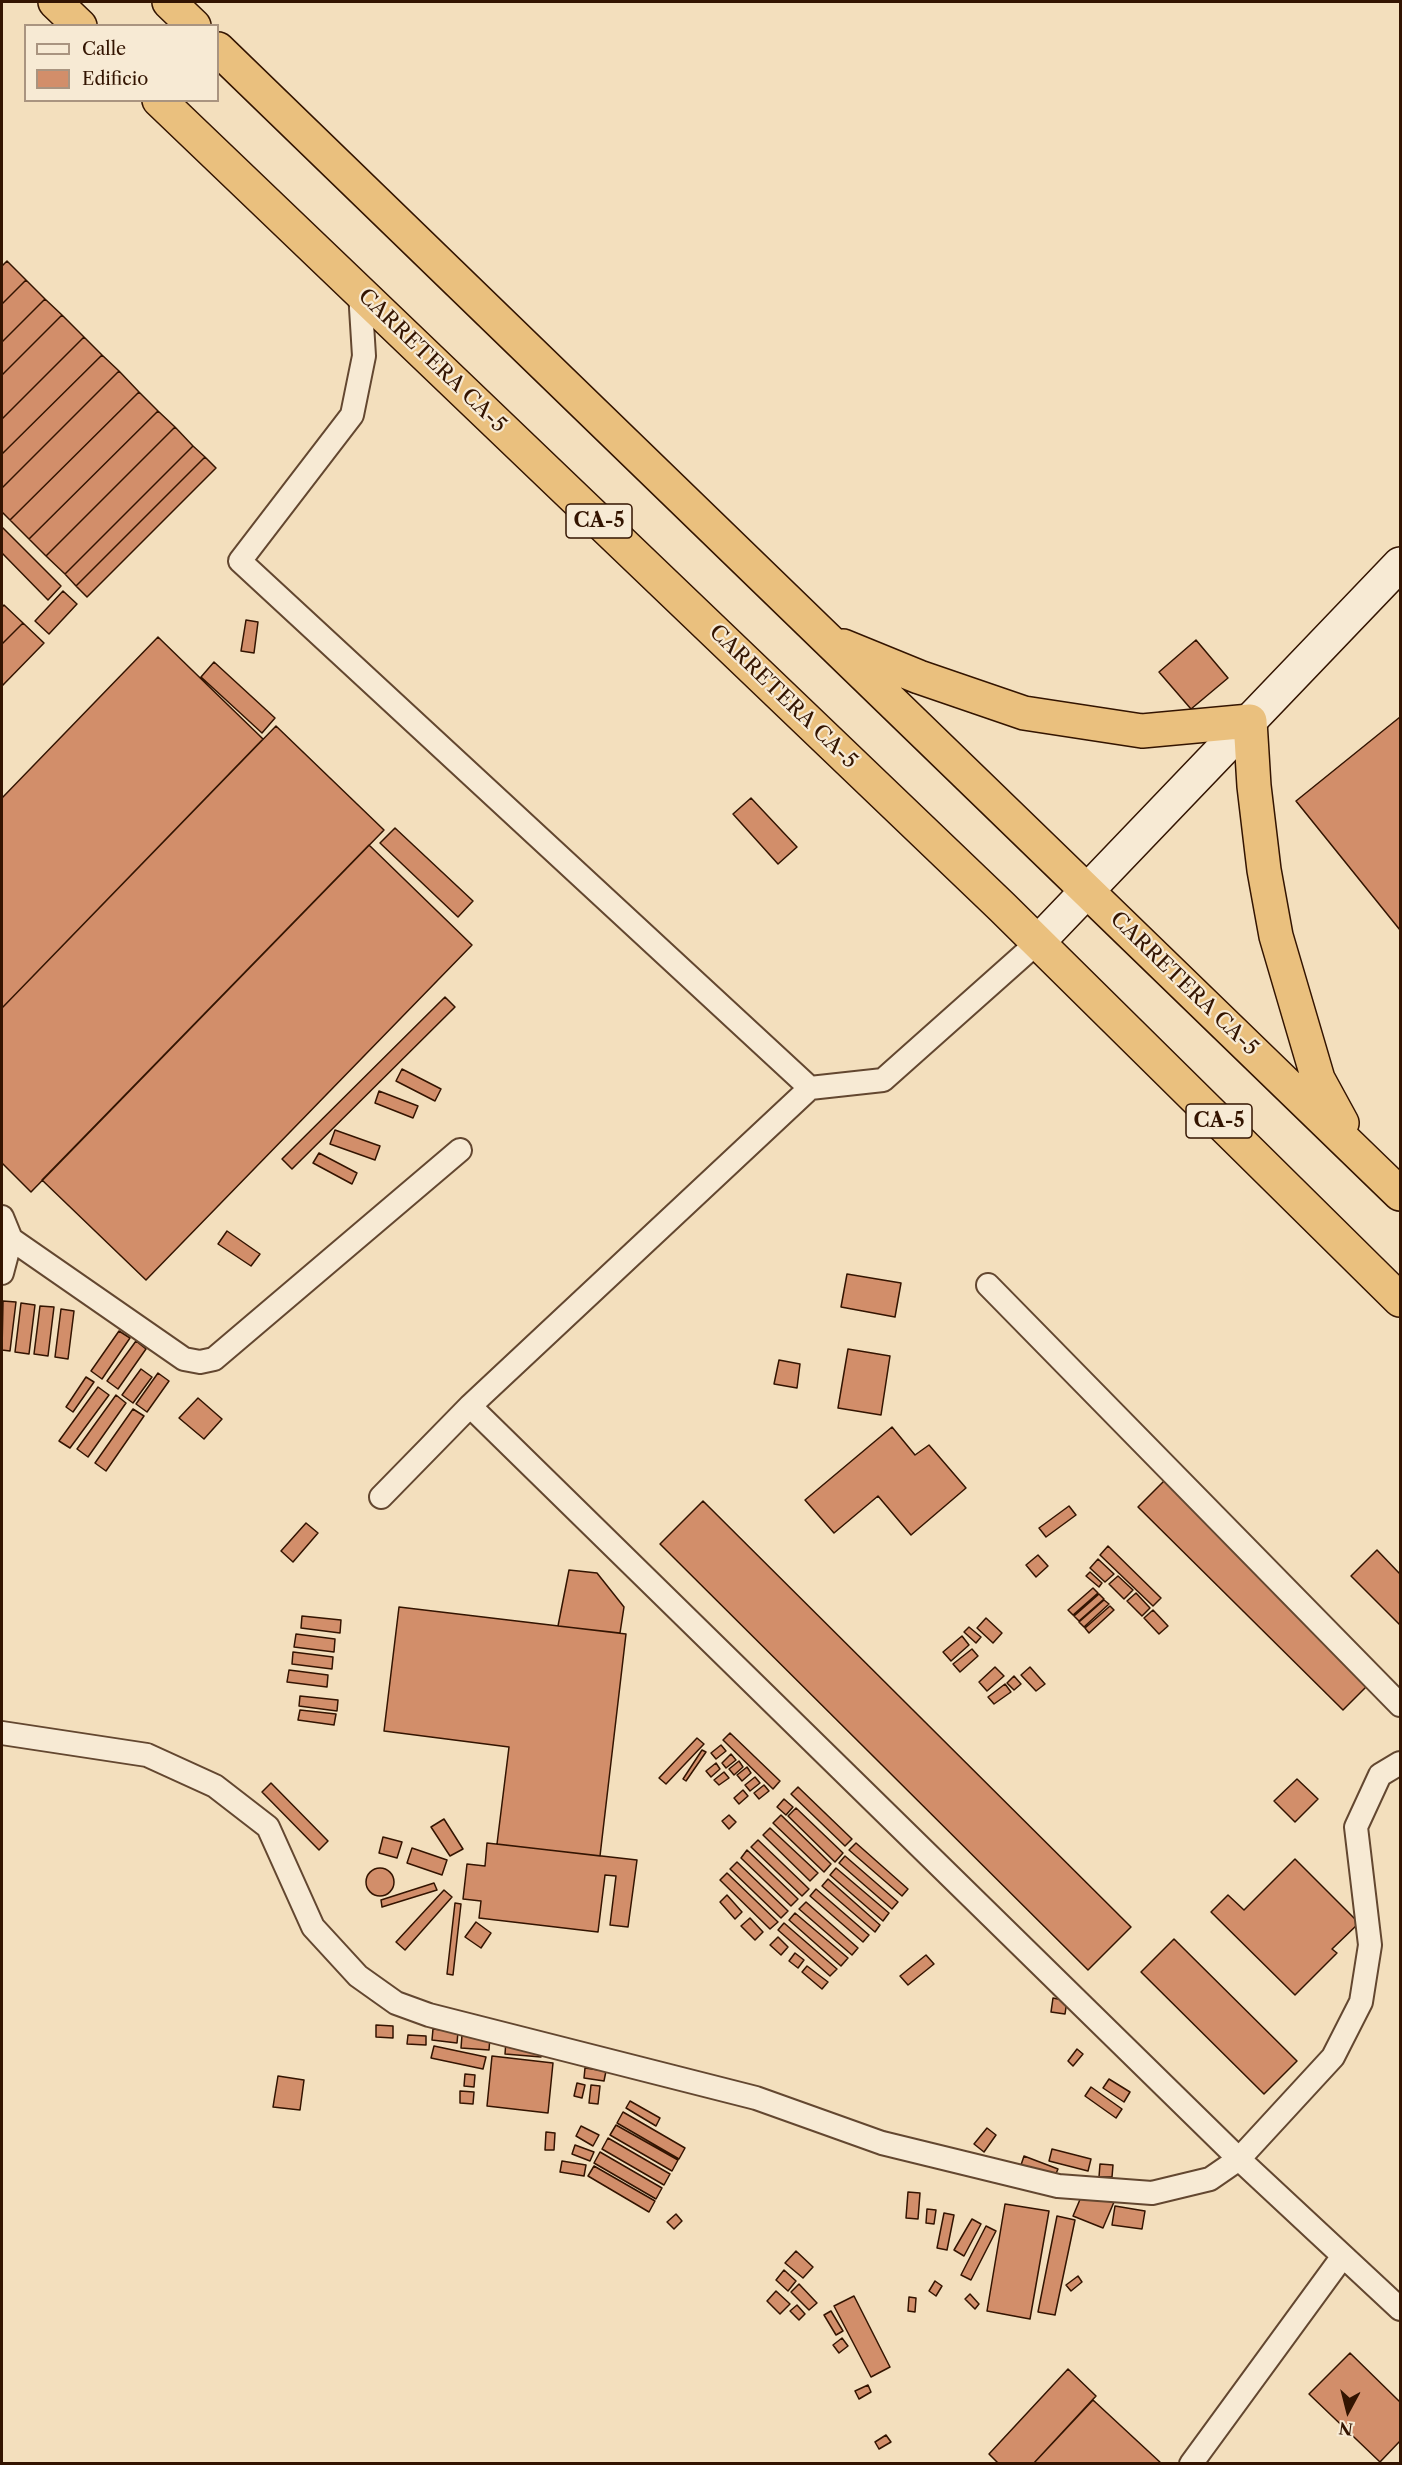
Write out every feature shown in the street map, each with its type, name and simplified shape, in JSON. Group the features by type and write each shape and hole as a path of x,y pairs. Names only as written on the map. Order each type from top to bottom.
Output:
{"highway":[{"path":"55,2 78,24"},
{"path":"169,2 192,24"},
{"name":"CARRETERA CA-5","path":"219,50 1401,1194"},
{"name":"CARRETERA CA-5","path":"161,102 1038,942 1401,1300"},
{"path":"828,640 919,677 1024,713 1142,731 1250,721 1263,870 1276,936 1318,1079 1357,1151"}],"main road":[{"path":"1038,942 1401,564"}],"lane":[{"path":"360,292 364,356 352,415 240,561 810,1088"},
{"path":"381,1497 470,1407 810,1088 883,1080 1038,942"},
{"path":"2,1217 11,1239 184,1359 200,1362 214,1359 460,1150"},
{"path":"2,1273 11,1239"},
{"path":"988,1285 1401,1705"},
{"path":"470,1407 1239,2159 1401,2309"},
{"path":"2,1733 147,1755 215,1786 268,1827 313,1927 358,1976 396,2003 429,2015 756,2098 882,2143 1058,2186 1152,2193 1210,2179 1239,2159 1333,2057 1361,2002 1370,1945 1356,1827 1380,1774 1401,1763"},
{"path":"1191,2463 1343,2256"}],"building":[{"path":"7,261 26,280 2,304 2,266"},
{"path":"26,280 45,299 2,342 2,304"},
{"path":"45,299 62,315 2,375 2,342"},
{"path":"62,315 84,337 2,419 2,375"},
{"path":"84,337 102,355 2,454 2,419"},
{"path":"102,355 119,371 2,488 2,454"},
{"path":"119,371 139,392 10,520 2,512 2,488"},
{"path":"139,392 158,411 29,539 10,520"},
{"path":"158,411 175,427 46,556 29,539"},
{"path":"175,427 193,446 65,574 46,556"},
{"path":"193,446 205,457 76,586 65,574"},
{"path":"205,457 216,468 87,597 76,586"},
{"path":"2,527 61,586 48,600 2,553"},
{"path":"63,591 77,604 49,634 35,621"},
{"path":"4,605 23,623 2,644 2,607"},
{"path":"246,620 258,622 254,653 241,651"},
{"path":"23,623 44,643 2,686 2,644"},
{"path":"158,637 263,739 2,1008 2,798"},
{"path":"1196,640 1228,678 1191,709 1159,672"},
{"path":"214,662 275,718 262,733 201,677"},
{"path":"1400,717 1400,930 1296,801"},
{"path":"276,726 384,830 31,1192 2,1163 2,1008"},
{"path":"751,798 797,847 778,864 733,814"},
{"path":"395,828 473,901 458,917 380,843"},
{"path":"369,845 472,945 146,1280 42,1180"},
{"path":"445,997 455,1007 292,1169 282,1159"},
{"path":"402,1069 441,1089 435,1101 396,1081"},
{"path":"379,1091 418,1106 413,1118 375,1103"},
{"path":"335,1130 380,1146 375,1160 330,1144"},
{"path":"319,1153 357,1173 352,1184 313,1163"},
{"path":"227,1231 260,1254 251,1266 218,1244"},
{"path":"847,1274 901,1283 895,1317 841,1307"},
{"path":"3,1301 16,1302 10,1351 2,1350"},
{"path":"21,1303 35,1305 29,1354 15,1352"},
{"path":"40,1306 54,1307 48,1356 34,1354"},
{"path":"61,1309 74,1311 68,1359 55,1357"},
{"path":"119,1331 130,1338 102,1379 91,1371"},
{"path":"136,1341 146,1349 118,1389 107,1381"},
{"path":"848,1349 890,1356 881,1415 838,1408"},
{"path":"779,1360 800,1364 797,1388 774,1384"},
{"path":"141,1369 152,1377 133,1403 122,1395"},
{"path":"158,1373 169,1381 147,1412 136,1404"},
{"path":"86,1377 94,1382 73,1412 66,1407"},
{"path":"98,1387 109,1395 70,1448 59,1441"},
{"path":"116,1395 126,1403 88,1457 77,1449"},
{"path":"198,1398 222,1419 204,1439 179,1418"},
{"path":"133,1409 144,1416 106,1471 95,1463"},
{"path":"892,1427 915,1455 929,1445 966,1488 911,1535 878,1496 834,1533 805,1500"},
{"path":"1166,1479 1371,1682 1343,1710 1138,1507"},
{"path":"703,1501 1131,1927 1088,1970 660,1544"},
{"path":"1069,1506 1076,1515 1046,1537 1039,1528"},
{"path":"306,1523 318,1533 293,1562 281,1551"},
{"path":"1108,1546 1161,1598 1153,1606 1100,1555"},
{"path":"1377,1550 1400,1574 1400,1625 1351,1576"},
{"path":"1038,1555 1048,1566 1036,1577 1026,1565"},
{"path":"1098,1559 1114,1574 1105,1582 1090,1568"},
{"path":"569,1570 597,1573 624,1607 620,1633 558,1626"},
{"path":"1090,1572 1102,1583 1099,1587 1086,1576"},
{"path":"1118,1576 1133,1590 1124,1599 1109,1584"},
{"path":"1093,1588 1098,1593 1073,1615 1068,1610"},
{"path":"1136,1593 1150,1608 1142,1616 1127,1601"},
{"path":"1099,1594 1104,1599 1079,1621 1074,1616"},
{"path":"1104,1600 1109,1604 1084,1627 1079,1622"},
{"path":"1110,1606 1114,1610 1089,1633 1085,1628"},
{"path":"399,1607 626,1634 600,1856 497,1844 509,1747 384,1731"},
{"path":"1153,1610 1168,1626 1159,1634 1144,1618"},
{"path":"302,1616 341,1620 340,1633 301,1628"},
{"path":"986,1618 1002,1633 993,1643 977,1628"},
{"path":"969,1627 981,1637 976,1643 964,1632"},
{"path":"296,1634 335,1639 334,1652 294,1647"},
{"path":"962,1636 969,1645 951,1661 943,1652"},
{"path":"972,1649 978,1656 960,1672 953,1664"},
{"path":"293,1652 333,1657 332,1669 292,1664"},
{"path":"995,1667 1004,1676 987,1691 979,1682"},
{"path":"1030,1667 1045,1684 1036,1691 1021,1675"},
{"path":"289,1670 328,1675 327,1687 287,1682"},
{"path":"1014,1676 1021,1684 1014,1690 1007,1683"},
{"path":"1005,1684 1011,1692 994,1704 988,1697"},
{"path":"300,1696 338,1700 337,1711 299,1706"},
{"path":"300,1710 336,1714 334,1725 298,1720"},
{"path":"730,1733 780,1781 773,1789 723,1740"},
{"path":"697,1738 704,1744 666,1784 659,1778"},
{"path":"721,1745 726,1751 716,1759 711,1753"},
{"path":"702,1750 706,1752 686,1781 683,1779"},
{"path":"731,1754 736,1760 726,1768 722,1763"},
{"path":"739,1761 743,1767 734,1775 729,1769"},
{"path":"716,1763 720,1769 711,1777 706,1771"},
{"path":"747,1767 751,1773 742,1781 737,1775"},
{"path":"724,1772 729,1778 719,1785 714,1780"},
{"path":"755,1777 760,1783 750,1791 745,1785"},
{"path":"1297,1779 1318,1799 1295,1822 1274,1801"},
{"path":"271,1783 328,1841 319,1850 262,1792"},
{"path":"764,1785 769,1791 759,1799 754,1793"},
{"path":"798,1787 852,1839 845,1846 791,1794"},
{"path":"743,1790 748,1796 739,1804 734,1798"},
{"path":"784,1799 793,1807 786,1815 777,1807"},
{"path":"796,1808 843,1853 835,1862 788,1816"},
{"path":"729,1815 736,1822 729,1829 722,1821"},
{"path":"781,1815 831,1864 824,1872 773,1823"},
{"path":"444,1819 463,1849 450,1856 431,1827"},
{"path":"770,1828 818,1873 810,1881 763,1835"},
{"path":"383,1837 402,1842 397,1858 379,1853"},
{"path":"758,1840 809,1889 802,1896 751,1847"},
{"path":"487,1843 637,1860 628,1927 610,1925 616,1876 605,1875 598,1932 479,1918 481,1901 463,1899 467,1864 485,1866"},
{"path":"856,1843 908,1889 902,1896 849,1850"},
{"path":"412,1848 447,1860 442,1875 407,1863"},
{"path":"747,1850 798,1899 791,1906 741,1858"},
{"path":"845,1856 898,1902 892,1909 839,1863"},
{"path":"1295,1859 1359,1923 1332,1949 1337,1953 1295,1995 1211,1912 1228,1895 1244,1910"},
{"path":"737,1862 788,1911 781,1918 730,1869"},
{"path":"380,1868 390,1872 394,1882 390,1892 380,1896 370,1892 366,1882 370,1872"},
{"path":"836,1868 889,1913 883,1921 830,1875"},
{"path":"727,1873 778,1922 770,1929 720,1880"},
{"path":"828,1879 880,1925 875,1932 822,1886"},
{"path":"434,1883 437,1890 382,1907 381,1900"},
{"path":"816,1889 869,1935 863,1942 810,1896"},
{"path":"444,1890 452,1897 405,1950 396,1942"},
{"path":"727,1895 742,1912 735,1919 720,1902"},
{"path":"806,1902 858,1948 852,1955 799,1909"},
{"path":"455,1903 461,1904 453,1975 447,1974"},
{"path":"795,1913 848,1958 841,1966 789,1920"},
{"path":"750,1918 763,1932 755,1940 741,1926"},
{"path":"476,1922 491,1933 481,1948 465,1937"},
{"path":"784,1923 837,1969 830,1976 778,1930"},
{"path":"778,1937 788,1947 781,1955 770,1945"},
{"path":"1174,1939 1297,2061 1264,2094 1141,1972"},
{"path":"795,1953 804,1960 798,1968 789,1961"},
{"path":"926,1955 934,1964 908,1985 900,1976"},
{"path":"807,1966 828,1982 822,1989 802,1972"},
{"path":"1053,1998 1067,2001 1065,2014 1051,2012"},
{"path":"376,2025 393,2026 393,2038 376,2037"},
{"path":"433,2029 458,2032 457,2043 432,2040"},
{"path":"408,2035 426,2036 426,2045 407,2044"},
{"path":"462,2035 490,2037 489,2050 461,2048"},
{"path":"506,2041 542,2045 541,2057 505,2054"},
{"path":"434,2046 486,2057 483,2069 431,2058"},
{"path":"1077,2049 1083,2054 1073,2066 1068,2061"},
{"path":"492,2056 553,2063 548,2113 487,2106"},
{"path":"585,2068 606,2071 604,2081 584,2078"},
{"path":"465,2074 475,2075 474,2087 464,2086"},
{"path":"278,2076 304,2080 300,2110 273,2107"},
{"path":"1109,2079 1130,2092 1124,2102 1103,2088"},
{"path":"577,2083 585,2085 582,2098 574,2096"},
{"path":"591,2085 600,2086 598,2104 589,2103"},
{"path":"1091,2087 1122,2109 1116,2118 1085,2096"},
{"path":"460,2091 474,2092 473,2104 460,2103"},
{"path":"630,2101 660,2118 656,2126 626,2108"},
{"path":"623,2112 685,2148 679,2159 617,2123"},
{"path":"616,2125 678,2160 672,2171 610,2135"},
{"path":"581,2126 599,2135 593,2146 576,2136"},
{"path":"987,2128 996,2135 984,2152 974,2144"},
{"path":"546,2132 555,2133 554,2150 545,2150"},
{"path":"608,2138 670,2174 664,2185 602,2149"},
{"path":"575,2145 594,2152 590,2161 572,2154"},
{"path":"1052,2149 1091,2159 1088,2171 1049,2161"},
{"path":"600,2152 662,2188 656,2199 594,2163"},
{"path":"1024,2156 1058,2169 1052,2183 1019,2171"},
{"path":"562,2161 586,2165 584,2176 560,2172"},
{"path":"1100,2164 1113,2165 1112,2177 1099,2177"},
{"path":"594,2166 655,2201 649,2212 588,2176"},
{"path":"1084,2190 1114,2202 1103,2228 1073,2216"},
{"path":"908,2192 920,2193 918,2219 906,2218"},
{"path":"1005,2204 1049,2211 1030,2319 987,2311"},
{"path":"1115,2206 1145,2211 1142,2229 1112,2225"},
{"path":"927,2209 936,2210 934,2224 926,2223"},
{"path":"944,2213 954,2215 947,2250 937,2248"},
{"path":"676,2214 682,2221 674,2229 667,2222"},
{"path":"1057,2216 1075,2220 1055,2315 1038,2312"},
{"path":"972,2219 981,2224 964,2256 954,2250"},
{"path":"986,2226 996,2231 971,2280 961,2275"},
{"path":"796,2251 813,2267 803,2278 785,2263"},
{"path":"784,2270 796,2281 788,2291 776,2280"},
{"path":"1078,2276 1082,2282 1071,2291 1066,2285"},
{"path":"935,2281 942,2286 936,2296 929,2291"},
{"path":"799,2284 817,2303 809,2310 791,2292"},
{"path":"776,2291 790,2304 780,2314 767,2301"},
{"path":"970,2294 979,2304 975,2309 965,2299"},
{"path":"854,2296 890,2367 871,2377 834,2306"},
{"path":"909,2297 916,2298 915,2312 908,2311"},
{"path":"797,2305 805,2314 799,2320 790,2311"},
{"path":"831,2311 843,2331 836,2335 824,2315"},
{"path":"842,2338 848,2346 839,2353 833,2345"},
{"path":"1350,2353 1400,2402 1400,2441 1380,2462 1309,2394"},
{"path":"1068,2369 1096,2396 1033,2464 999,2464 989,2454"},
{"path":"868,2385 871,2392 859,2399 855,2391"},
{"path":"1093,2400 1162,2464 1033,2464"},
{"path":"886,2435 891,2442 879,2449 875,2442"}]}
